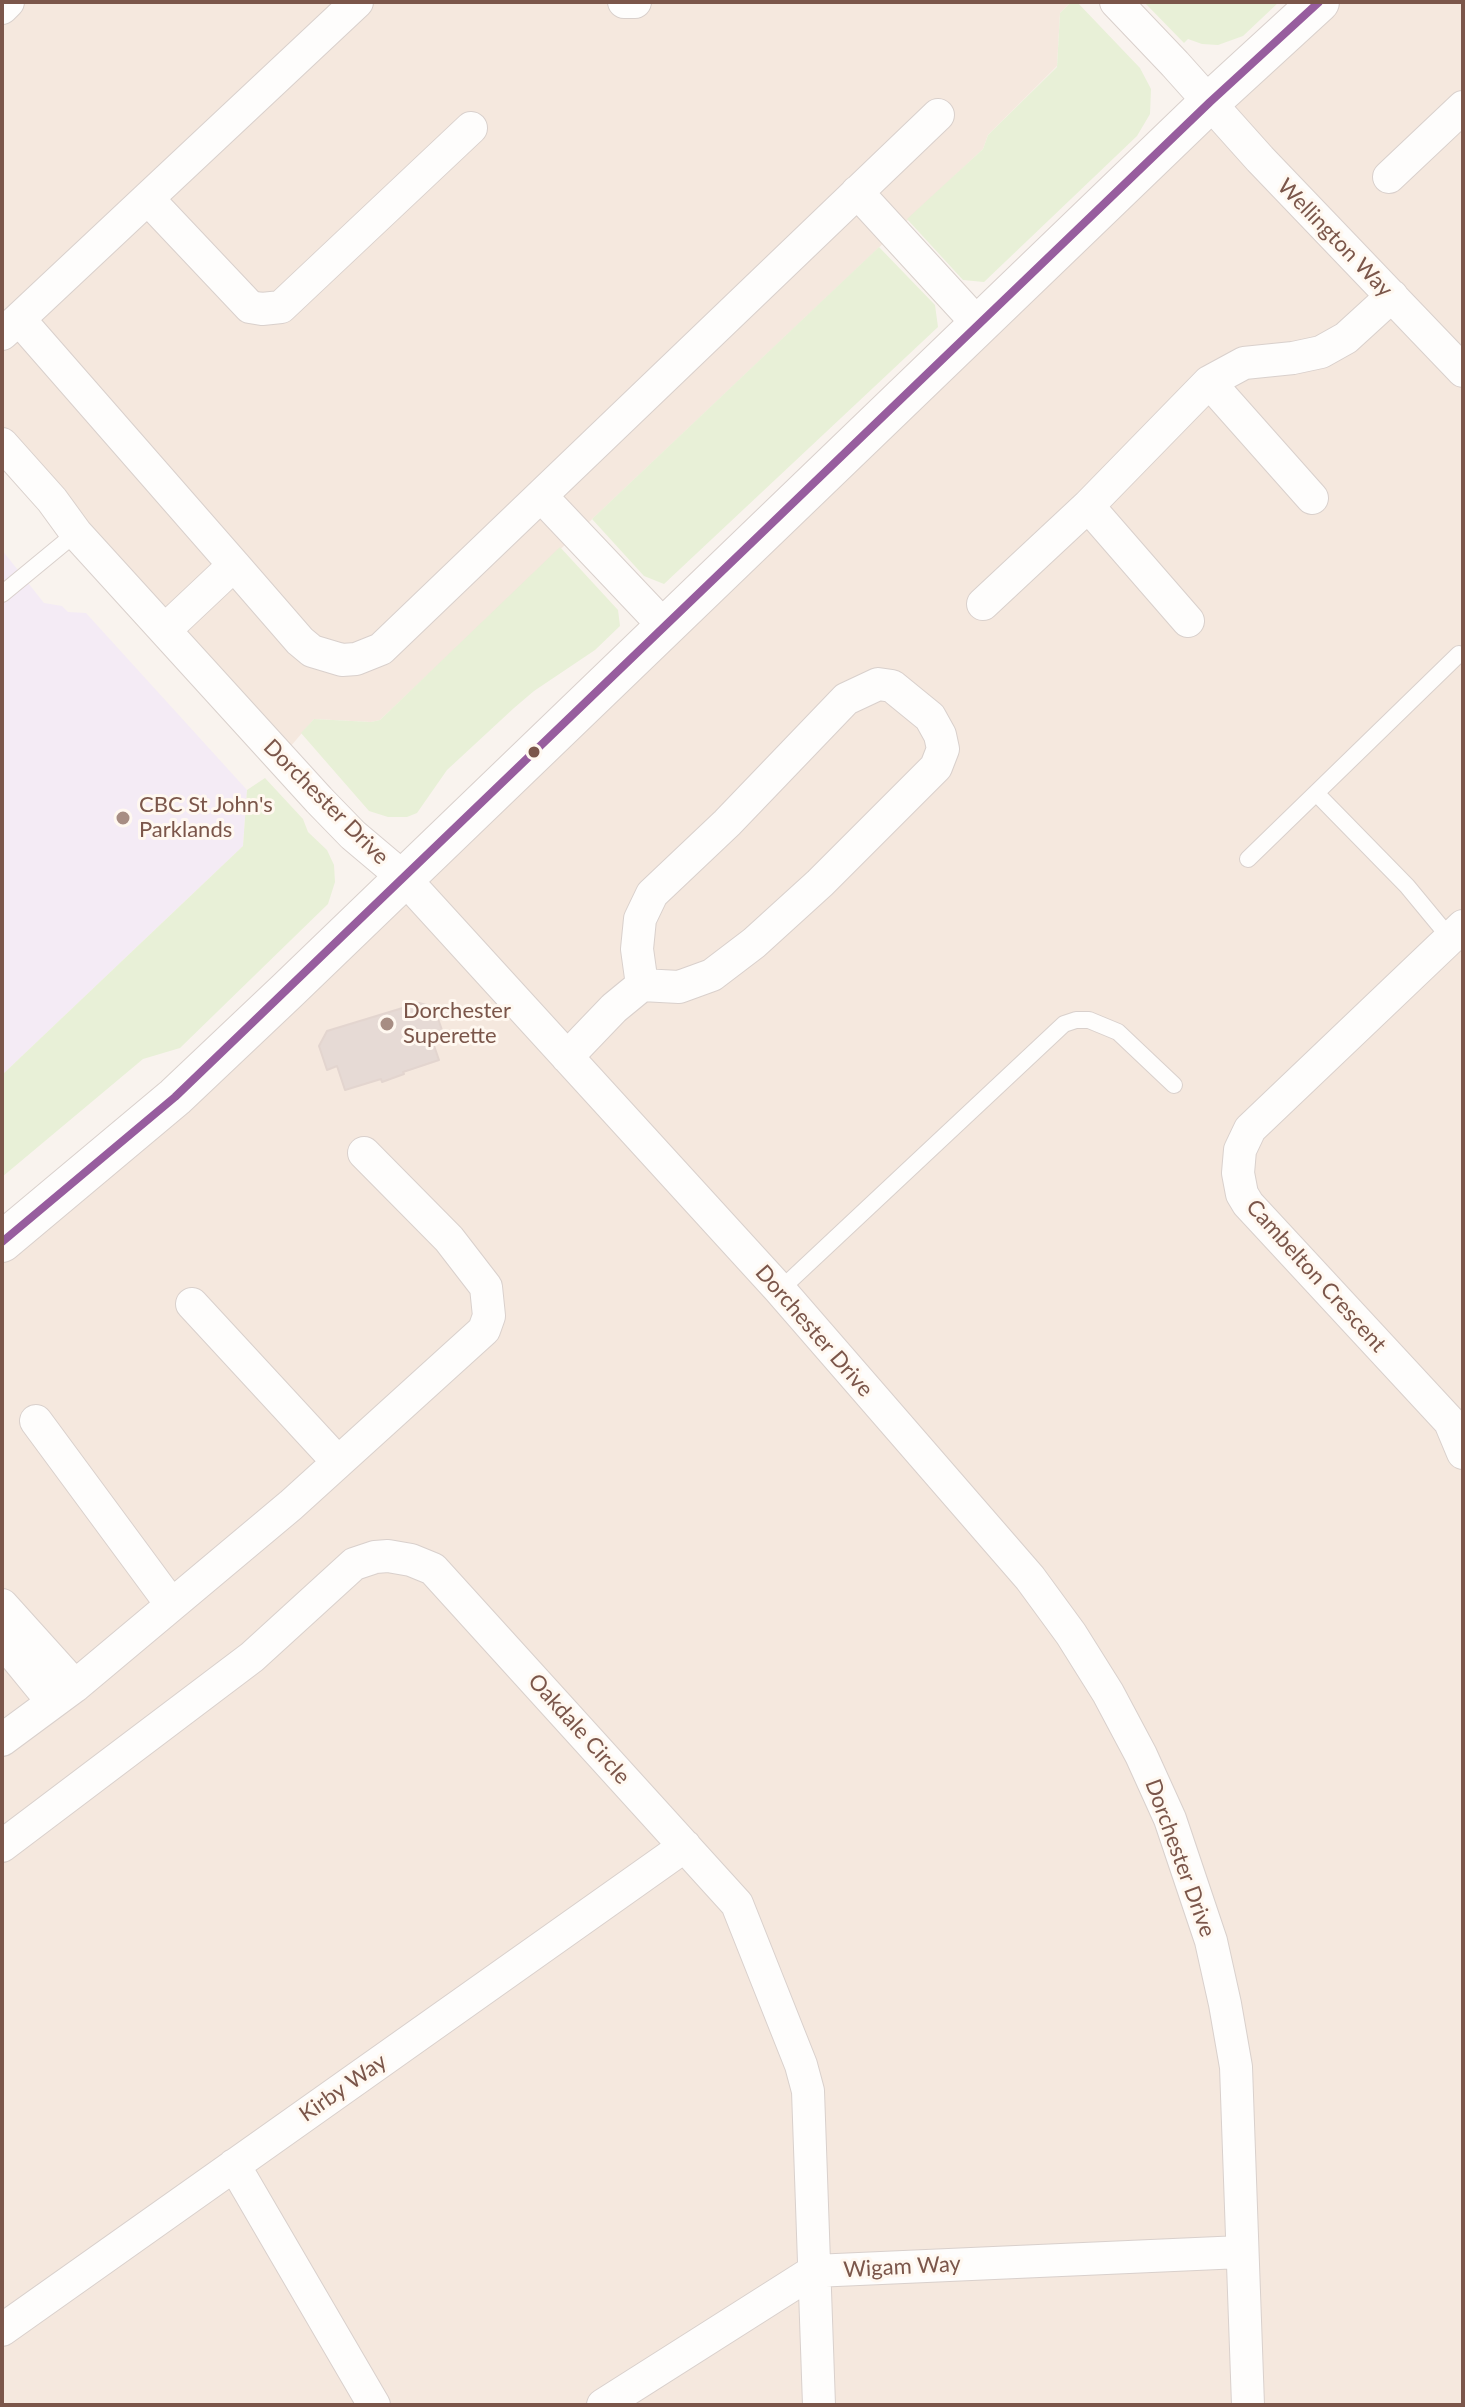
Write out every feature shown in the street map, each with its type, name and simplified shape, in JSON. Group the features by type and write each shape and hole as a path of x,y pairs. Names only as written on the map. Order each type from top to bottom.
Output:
{"street":[{"path":"2,8 8,2"},
{"path":"357,2 10,327 234,565 300,641 312,651 327,657 356,659 381,649 938,115"},
{"path":"624,2 635,2"},
{"name":"Wellington Way","path":"1116,2 1463,371"},
{"path":"2,1242 175,1097 1210,102 1319,2"},
{"path":"1389,177 1461,113"},
{"path":"148,199 250,307 281,307 471,128"},
{"path":"857,192 979,325"},
{"path":"983,604 1088,506 1209,382 1244,363 1321,352 1346,338 1392,296"},
{"path":"1209,382 1312,498"},
{"name":"Dorchester Drive","path":"2,444 52,500 76,533 328,809 353,835 404,878 780,1290 1030,1578 1071,1634 1108,1693 1141,1755 1170,1819 1211,1941 1236,2067 1248,2405"},
{"path":"541,496 666,628"},
{"path":"1088,506 1188,621"},
{"path":"165,630 234,565"},
{"path":"567,1057 614,1008 642,985 679,987 712,975 754,943 820,883 936,767 943,749 940,735 930,717 892,686 878,684 846,699 737,813 652,894 640,919 637,949 642,985"},
{"name":"Cambelton Crescent","path":"1457,932 1250,1129 1240,1150 1238,1173 1242,1194 1248,1204 1457,1416 1463,1453"},
{"path":"2,1740 291,1505 484,1330 489,1316 486,1287 449,1239 364,1153"},
{"path":"192,1304 337,1461"},
{"path":"36,1421 171,1604"},
{"name":"Oakdale Circle","path":"2,1846 252,1657 354,1564 388,1556 411,1560 433,1569 737,1904 801,2065 808,2091 819,2405"},
{"path":"2,1605 63,1693"},
{"path":"2,1640 63,1693"},
{"name":"Kirby Way","path":"2,2330 685,1846"},
{"path":"234,2165 374,2405"},
{"name":"Wigam Way","path":"603,2405 814,2271 1241,2252"}],"lane":[{"path":"2,594 76,533"},
{"path":"1248,859 1459,654"},
{"path":"1316,793 1457,932"},
{"path":"780,1290 1064,1024 1089,1020 1118,1032 1174,1085"}],"shaded area":[{"path":"2,2 1071,2 1060,13 1057,66 988,135 983,149 380,720 314,719 278,761 2,454"},
{"path":"1319,2 1463,2 1463,2405 2,2405 2,1242"},
{"name":"CBC St John's Parklands","path":"2,550 44,603 62,606 68,612 86,613 247,790 243,846 2,1075"}],"green space":[{"path":"1071,2 1077,2 1140,68 1151,89 1150,114 1137,136 984,282 963,280 907,219 983,149 988,135 1057,67 1060,13"},
{"path":"1144,2 1279,2 1243,36 1218,45 1188,39 1184,43"},
{"path":"879,247 935,305 938,327 664,584 644,576 592,519"},
{"path":"560,547 618,610 620,626 595,650 514,708 447,770 417,813 407,817 388,817 369,811 301,733 314,719 380,720"},
{"path":"265,778 303,819 308,832 327,850 334,865 335,882 328,904 180,1048 143,1059 2,1177 2,1075 243,846 247,790"}],"building":[{"path":"419,1003 434,1007 443,1033 431,1037 439,1060 382,1082 381,1079 345,1090 337,1066 327,1070 319,1046 327,1031"}],"transit line":[{"path":"2,1242 175,1097 1210,102 1319,2"}],"place":[{"name":"CBC St John's Parklands","path":"123,818"},
{"name":"Dorchester Superette","path":"387,1024"}]}
